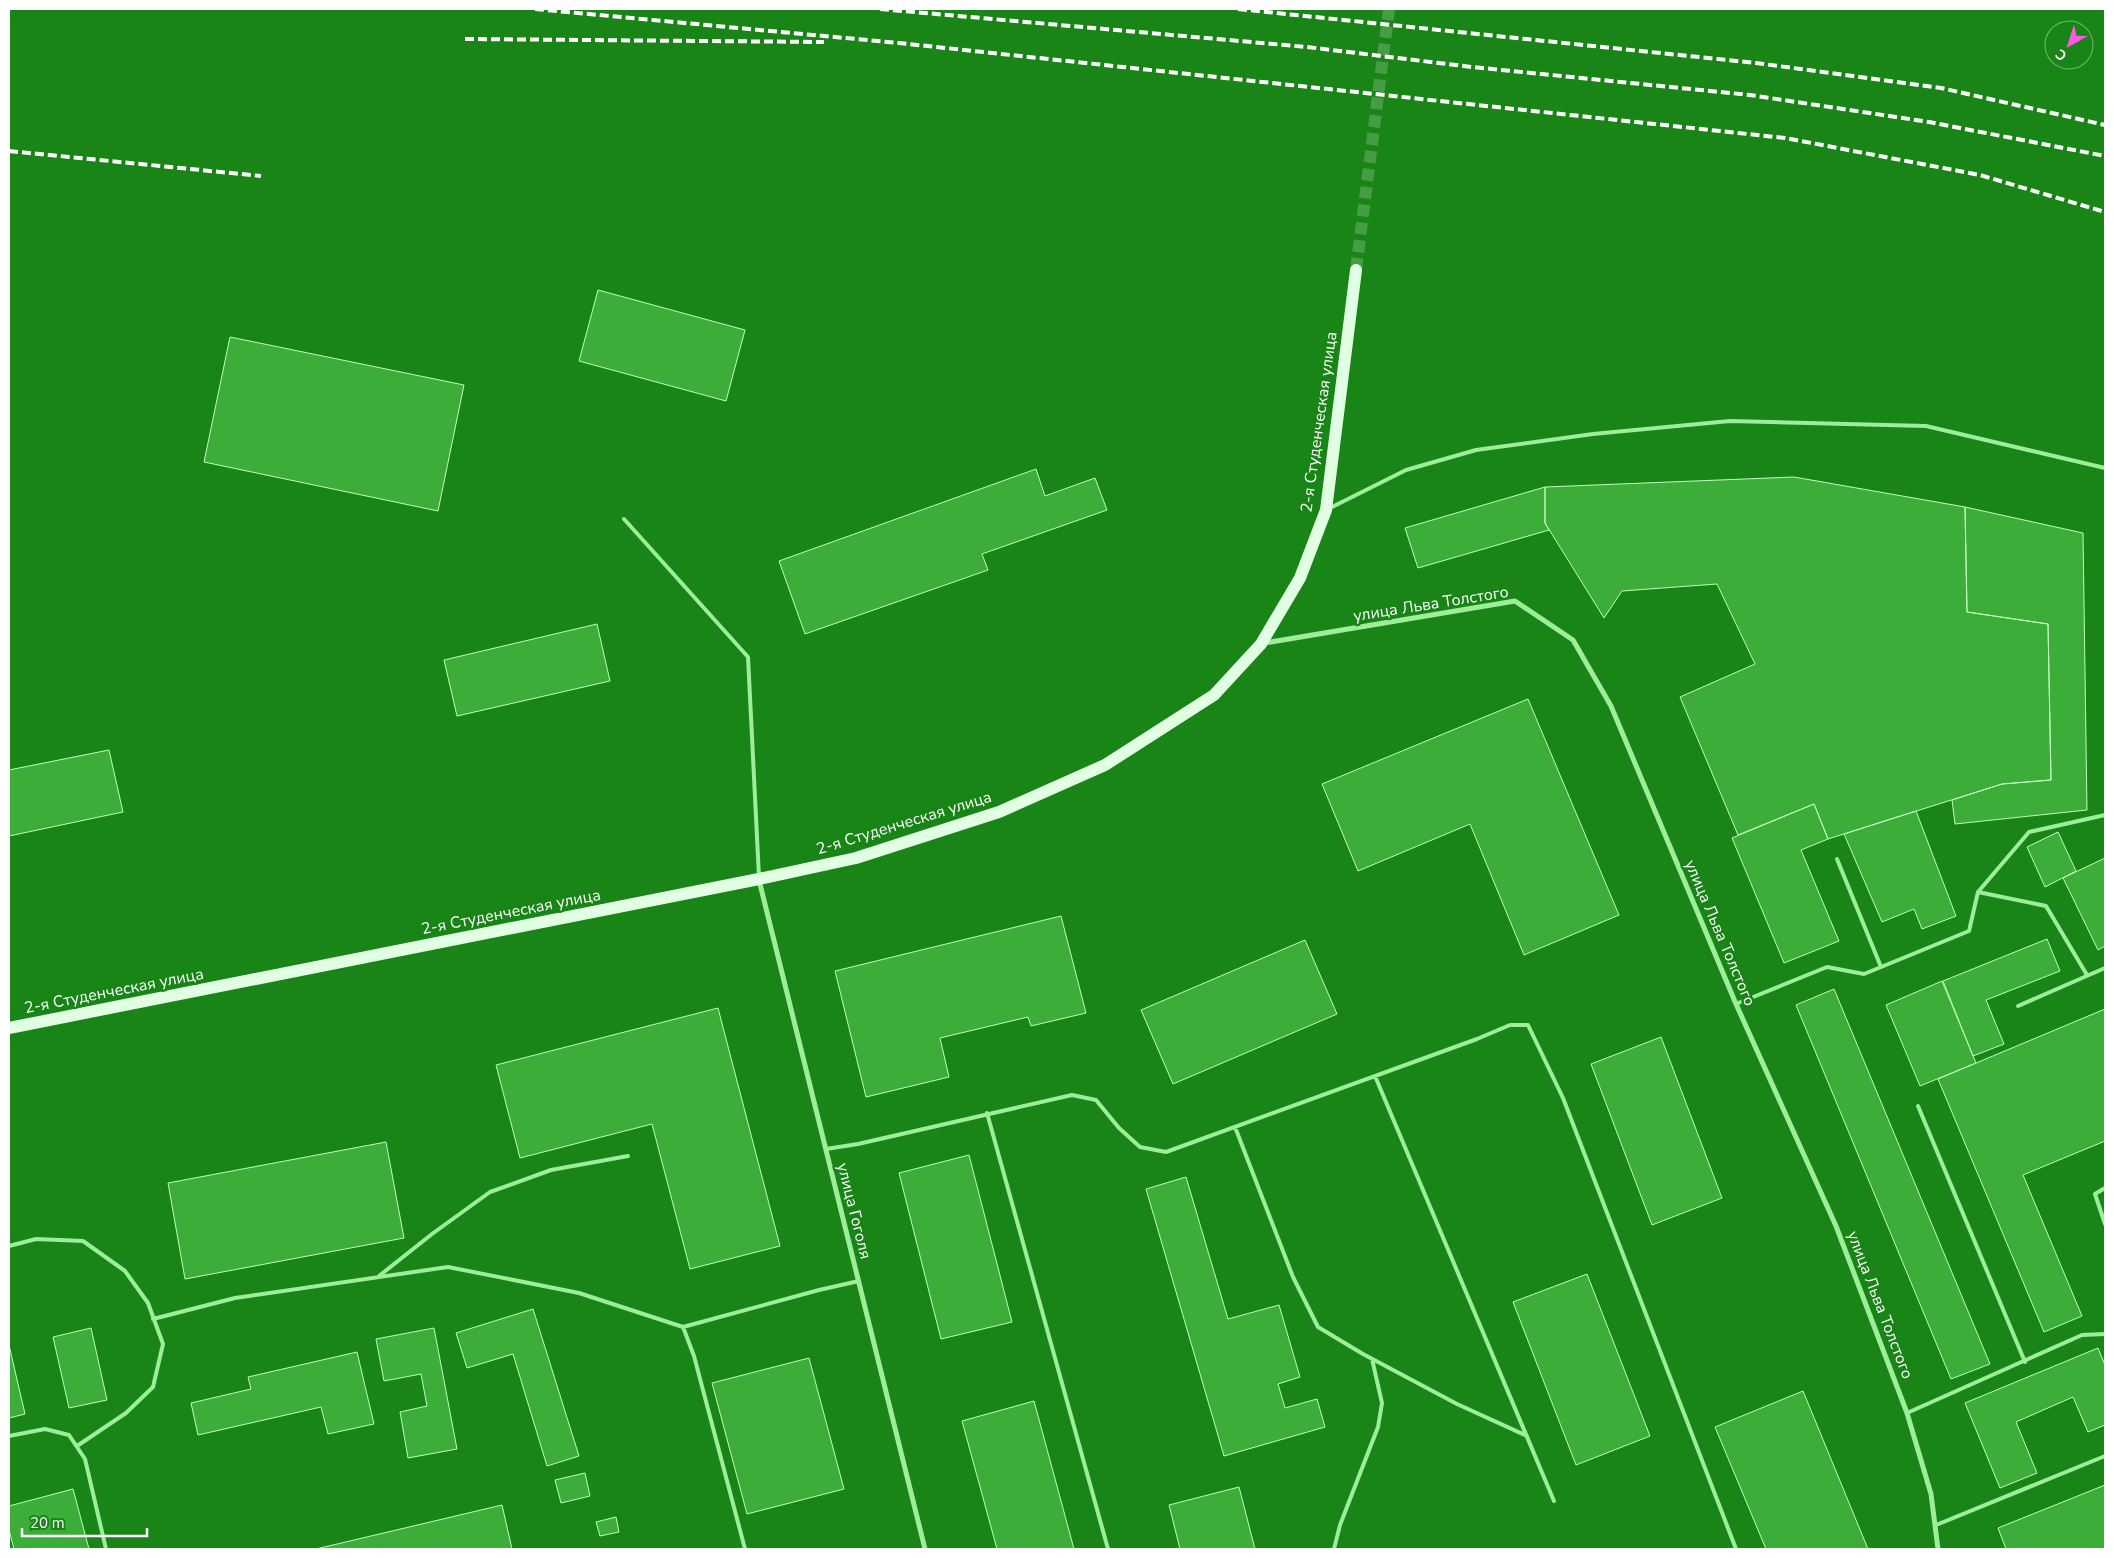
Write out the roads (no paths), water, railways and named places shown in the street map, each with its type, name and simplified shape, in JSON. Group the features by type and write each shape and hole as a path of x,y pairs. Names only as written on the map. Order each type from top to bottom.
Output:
{"main road":[{"name":"2-я Студенческая улица","path":"9,1028 759,879 856,858 999,812 1105,765 1214,695 1261,644 1300,578 1326,510 1356,270"}],"street":[{"name":"улица Льва Толстого","path":"1261,644 1515,600 1573,640 1611,706 1736,1004 1836,1226 1908,1413 1931,1494 1938,1549"},
{"name":"улица Гоголя","path":"759,879 925,1549"}],"lane":[{"path":"1326,510 1406,470 1476,450 1593,434 1730,420 1926,426 2105,468"},
{"path":"624,519 748,657 759,879"},
{"path":"1736,1004 1827,968 1864,974 1969,931 1978,892 2029,832 2105,815"},
{"path":"1837,859 1881,967"},
{"path":"1978,892 2046,906 2088,976"},
{"path":"2018,1006 2105,968"},
{"path":"826,1149 858,1144 1072,1095 1096,1100 1119,1128 1140,1147 1166,1152 1510,1025 1528,1025 1563,1098 1736,1549"},
{"path":"1375,1076 1554,1501"},
{"path":"1918,1106 2025,1362"},
{"path":"987,1113 1108,1549"},
{"path":"1235,1127 1293,1277 1318,1327 1372,1359 1457,1404 1527,1436"},
{"path":"377,1278 432,1234 490,1192 551,1170 628,1156"},
{"path":"2105,1188 2095,1194 2105,1224"},
{"path":"9,1246 36,1239 83,1241 125,1271 148,1303 163,1344 153,1388 126,1413 77,1446"},
{"path":"153,1319 235,1298 448,1267 579,1292 683,1326 859,1281"},
{"path":"683,1326 694,1356 745,1549"},
{"path":"1908,1413 2082,1335 2105,1334"},
{"path":"1334,1549 1340,1525 1378,1427 1382,1404 1372,1359"},
{"path":"9,1436 45,1429 70,1435 85,1459 106,1549"},
{"path":"1936,1525 2105,1456"}],"tunnel":[{"path":"1356,270 1389,9"}],"railway":[{"path":"535,9 899,43 1785,138 1980,175 2105,212"},
{"path":"880,9 1307,47 1472,67 1750,95 1929,122 2105,156"},
{"path":"1238,9 1756,63 1941,88 2105,125"},
{"path":"465,39 824,42"},
{"path":"9,151 261,176"}]}
